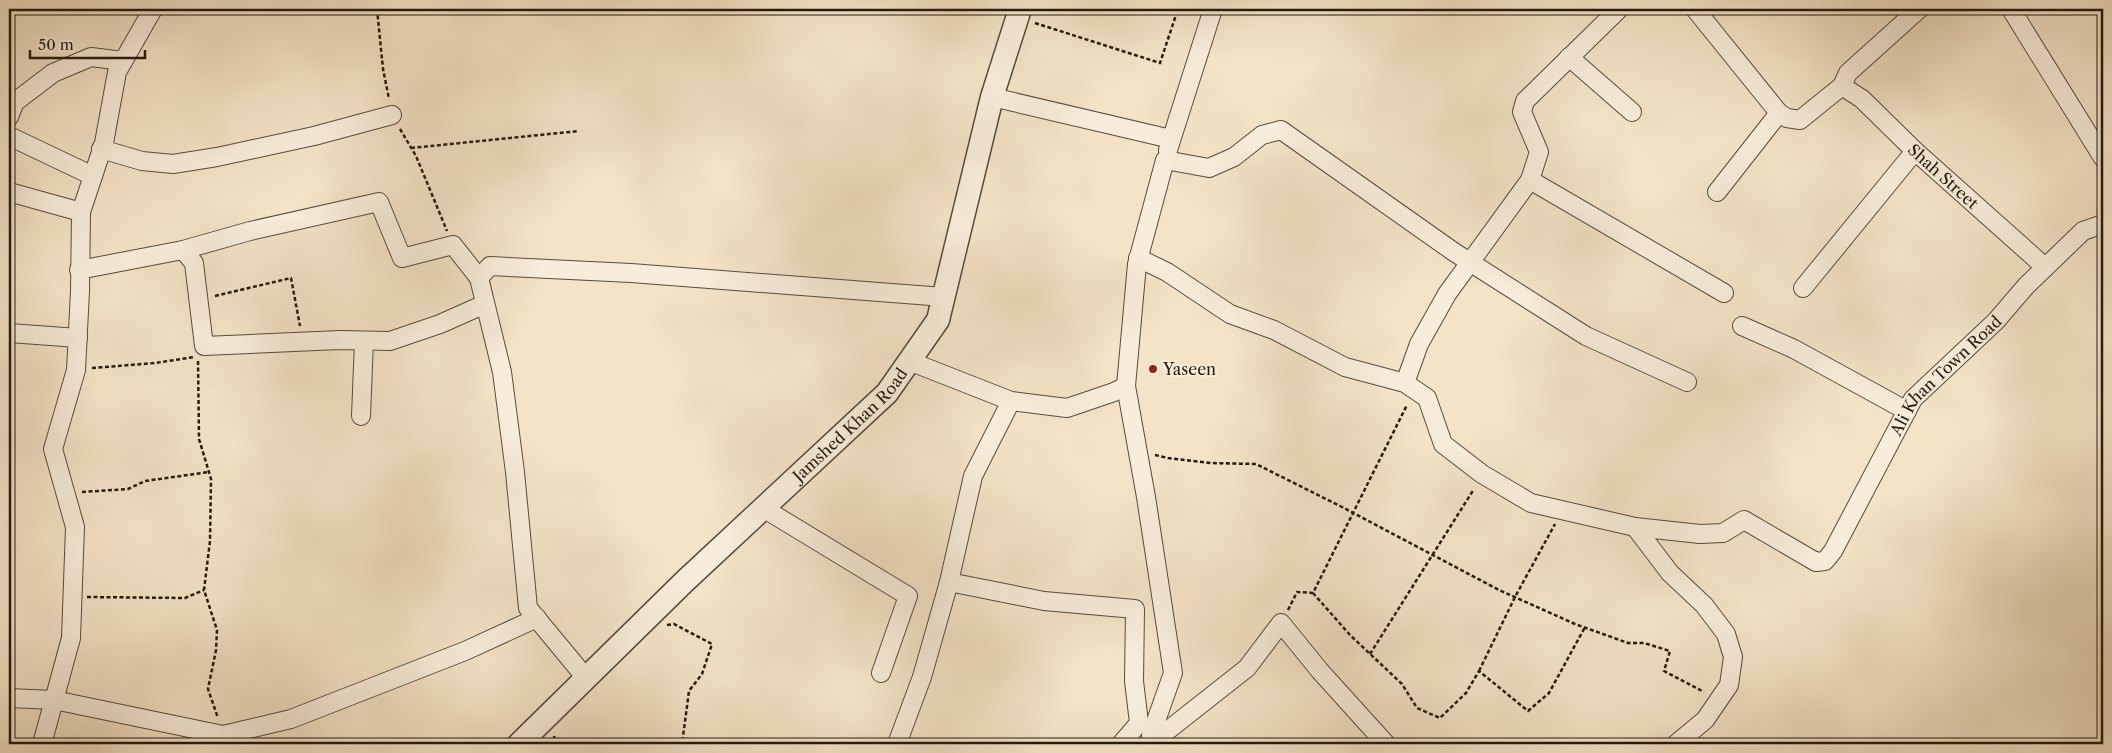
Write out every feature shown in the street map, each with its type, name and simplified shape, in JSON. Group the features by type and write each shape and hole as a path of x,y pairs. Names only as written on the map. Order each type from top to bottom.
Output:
{"street":[{"path":"42,744 71,638 75,527 52,449 76,370 81,212 102,149 117,72 153,9"},
{"path":"1213,9 1164,160 1138,258 1126,386 1138,450 1172,673 1151,735 1154,743 1247,668 1281,623 1320,672 1386,744"},
{"path":"1410,387 1424,336 1447,294 1530,180 1539,152 1522,112 1525,101 1619,9"},
{"path":"1695,9 1779,113 1787,118 1800,120 1842,86 1848,73 1919,9"},
{"path":"2011,9 2103,158"},
{"name":"Jamshed Khan Road","path":"519,744 763,508 887,392 938,320 992,97 1019,13"},
{"path":"9,117 15,102 53,73 91,57 123,62"},
{"path":"1569,57 1632,112"},
{"name":"Shah Street","path":"1842,86 1862,99 1915,151 2045,267"},
{"path":"992,97 1171,140"},
{"path":"1718,192 1779,113"},
{"path":"102,149 142,161 173,164 217,157 305,138 392,115"},
{"path":"1164,160 1209,168 1234,157 1262,135 1281,130 1402,217 1586,336 1687,382"},
{"path":"9,136 93,176"},
{"path":"1803,288 1915,151"},
{"path":"1530,180 1724,293"},
{"path":"9,192 81,212"},
{"path":"80,270 183,250 250,231 380,202 402,258 453,245 479,278 503,381 515,472 528,608 586,678"},
{"name":"Ali Khan Town Road","path":"1635,527 1700,534 1723,533 1744,520 1816,562 1825,561 1833,551 1914,399 1996,321 2045,267 2083,231 2103,224"},
{"path":"183,250 194,263 204,346 390,341 440,324 485,304"},
{"path":"1138,258 1167,272 1230,314 1274,330 1345,367 1410,387 1427,398 1444,444 1482,474 1531,503 1635,527 1670,573 1704,605 1726,634 1733,657 1729,685 1705,720 1676,744"},
{"path":"479,278 490,266 631,273 944,297"},
{"path":"1742,326 1794,349 1908,411"},
{"path":"9,333 78,338"},
{"path":"360,416 364,341"},
{"path":"909,362 1011,401 1067,408 1126,386"},
{"path":"897,744 922,677 949,582 973,476 1011,401"},
{"path":"763,508 908,596 881,673"},
{"path":"949,582 1044,602 1135,609 1134,681 1139,723 1121,744"},
{"path":"9,698 54,700 223,735 291,719 465,651 537,618"}],"path":[{"path":"378,9 383,69 392,115 411,148 453,245"},
{"path":"1019,13 1160,63 1178,9"},
{"path":"411,148 579,131"},
{"path":"198,300 291,278 304,342"},
{"path":"76,370 155,363 198,356 199,439 211,480 210,540 204,590 217,630 216,650 208,689 223,735"},
{"path":"1313,593 1354,513 1410,387"},
{"path":"1138,450 1168,458 1256,464 1515,597 1628,643 1644,643 1670,651 1664,671 1718,700"},
{"path":"65,494 128,488 145,481 208,472"},
{"path":"1370,654 1434,555 1482,474"},
{"path":"1281,623 1297,592 1313,593 1370,654 1402,684 1417,708 1440,718 1466,693 1479,671 1515,597 1555,526 1560,510"},
{"path":"72,596 185,598 204,590"},
{"path":"666,626 674,624 712,644 702,674 689,691 682,744"},
{"path":"1479,671 1528,711 1549,693 1585,627"}],"place":[{"name":"Yaseen","path":"1153,369"}]}
